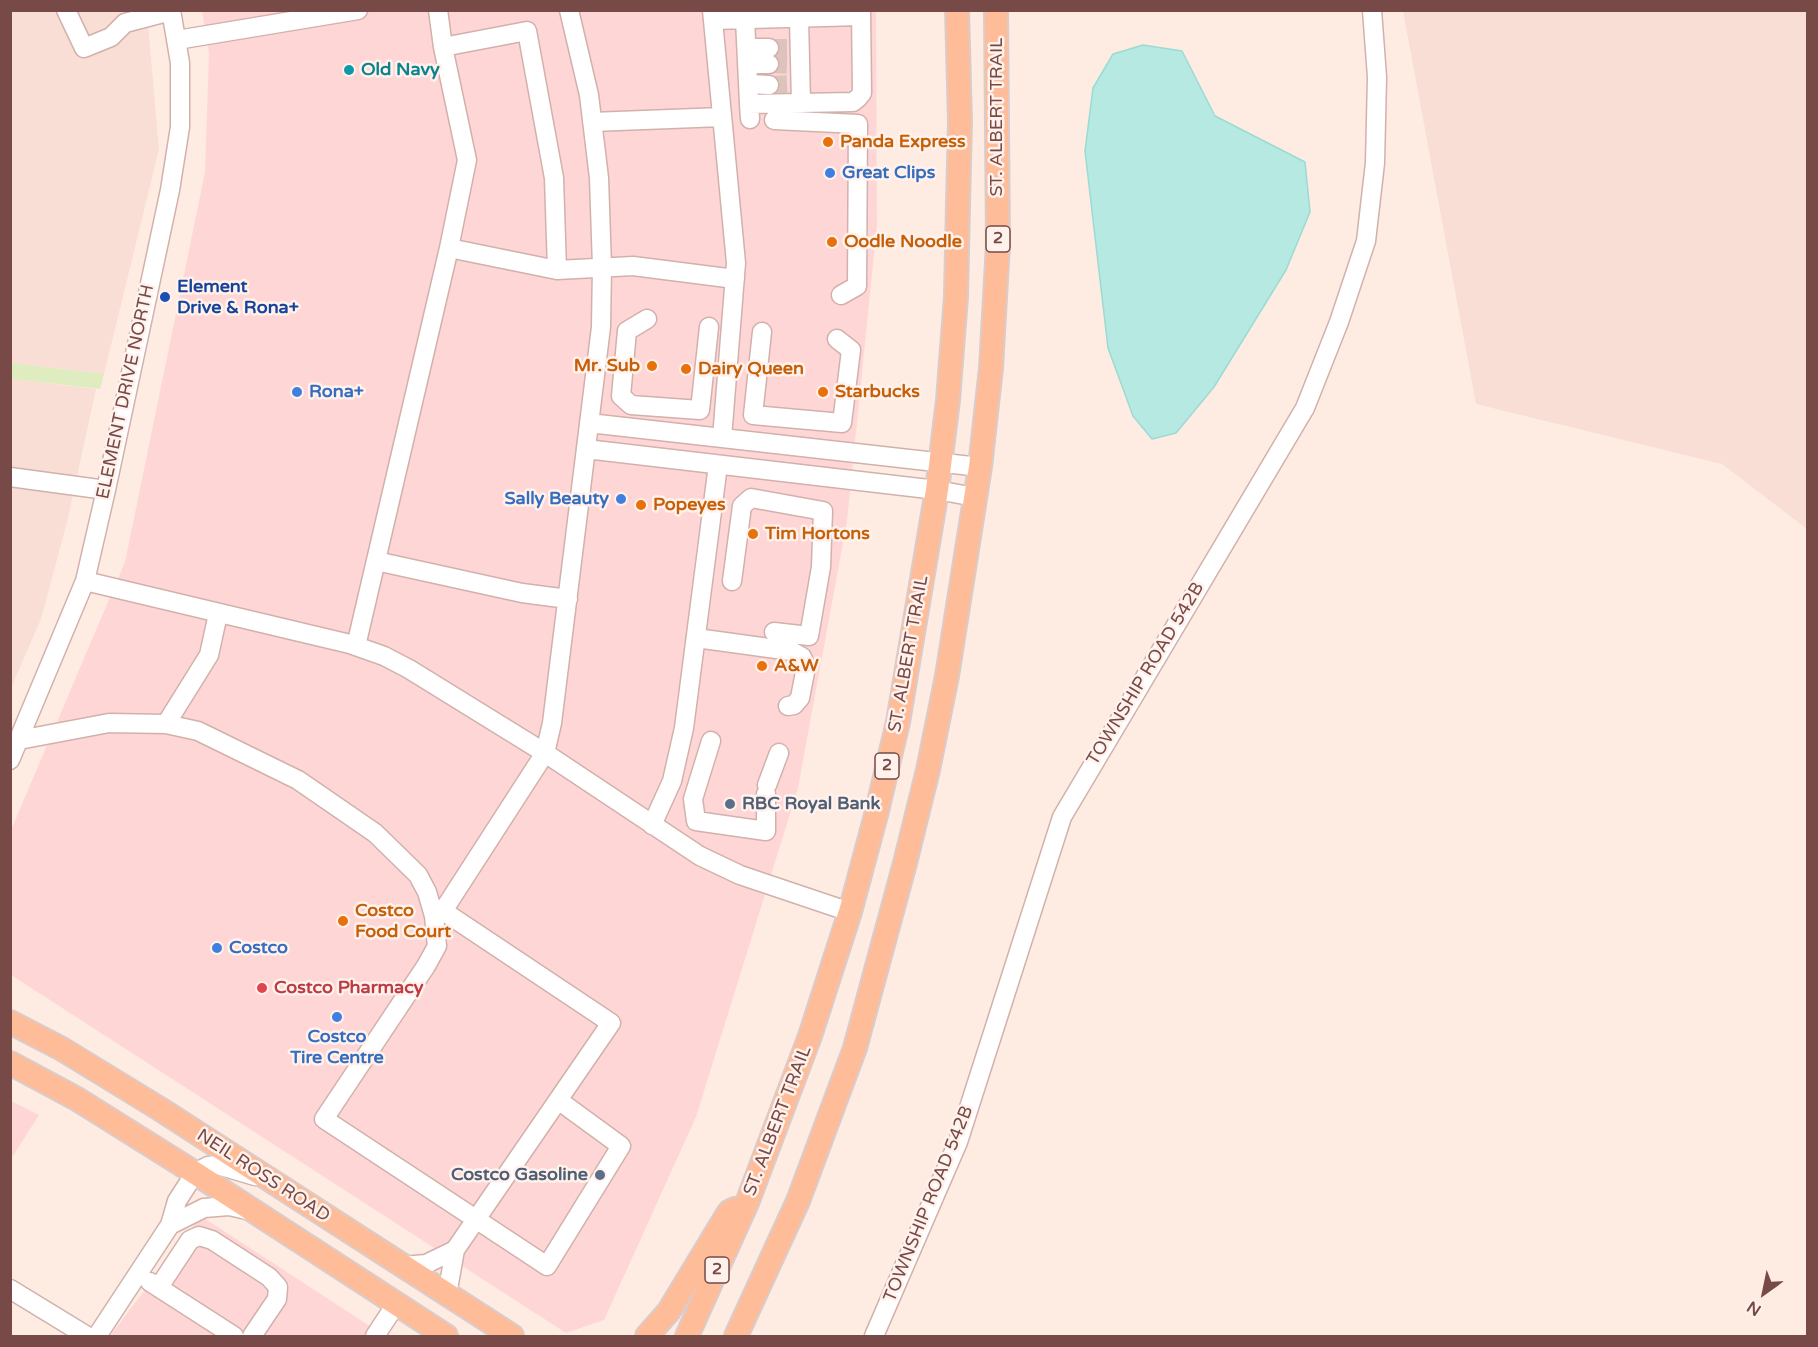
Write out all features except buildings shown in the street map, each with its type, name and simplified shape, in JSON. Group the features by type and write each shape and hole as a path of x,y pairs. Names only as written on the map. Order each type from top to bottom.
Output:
{"main road":[{"name":"ST. ALBERT TRAIL","path":"687,1336 747,1203 796,1075 850,912 898,722 941,462 956,297 960,122 957,10"},
{"name":"ST. ALBERT TRAIL","path":"736,1336 798,1201 861,1026 928,770 947,676 980,467 991,368 998,244 996,10"},
{"name":"NEIL ROSS ROAD","path":"10,1022 62,1049 140,1097 512,1336"},
{"name":"NEIL ROSS ROAD","path":"10,1063 77,1099 446,1336"},
{"path":"646,1336 669,1311 729,1212 747,1203"}],"street":[{"path":"66,10 84,48 111,37 122,17 171,11"},
{"path":"177,40 269,18 358,10"},
{"path":"357,646 449,248 467,160 443,47 438,10"},
{"path":"558,1100 621,1146 548,1266 324,1119 432,956 437,946 439,914 545,753 552,723 601,327 602,267 599,178 589,95 569,10"},
{"name":"TOWNSHIP ROAD 542B","path":"874,1336 958,1142 1062,817 1305,408 1339,322 1366,241 1375,163 1377,77 1372,10"},
{"name":"ELEMENT DRIVE NORTH","path":"10,760 85,581 106,490 170,190 180,127 180,63 171,11"},
{"path":"722,438 736,263 712,15 748,15 799,18 861,13 862,93 853,102 798,91 750,112 747,56 748,15"},
{"path":"798,91 795,57 799,18"},
{"path":"443,47 527,31 554,178 557,270"},
{"path":"747,56 769,56"},
{"path":"748,84 769,85"},
{"path":"592,122 722,117"},
{"path":"774,120 858,124 857,286 841,295"},
{"path":"449,248 557,270 633,266 735,279"},
{"path":"647,319 627,331 621,396 631,405 700,410 709,327"},
{"path":"762,332 753,415 842,423 851,350 837,339"},
{"path":"589,423 980,467"},
{"path":"586,449 937,490 975,497"},
{"path":"652,825 672,781 684,728 718,465"},
{"path":"10,477 106,490"},
{"path":"732,581 742,506 751,498 823,511 821,567 809,636 774,632"},
{"path":"376,561 516,592 568,599"},
{"path":"85,581 357,646 384,656 545,753 700,856 740,875 850,912"},
{"path":"166,724 209,655 218,614"},
{"path":"696,638 791,651 802,657 806,667 800,698 794,705 788,706"},
{"path":"19,740 108,723 166,724 198,731 298,780 364,824 417,875 439,914 611,1023 455,1250 447,1294"},
{"path":"711,741 693,799 696,821 766,831 767,790 779,753"},
{"path":"98,1336 170,1226 177,1201 195,1173 208,1166 226,1167 255,1176 304,1203"},
{"path":"170,1226 194,1211 216,1206 241,1208 264,1218"},
{"path":"159,1287 190,1240 199,1236 212,1240 270,1277 278,1287 277,1299 252,1336"},
{"path":"403,1266 426,1264 455,1250"},
{"path":"139,1274 234,1336"},
{"path":"10,1289 87,1336"},
{"path":"375,1336 396,1304"}],"shaded area":[{"path":"11,11 144,11 148,25 159,149 104,374 11,363"},
{"path":"202,11 876,11 877,225 847,521 798,788 696,1117 604,1320 566,1333 11,975 11,830 125,562 205,172 209,53"},
{"path":"1403,11 1807,11 1807,529 1722,464 1476,404"},
{"path":"11,379 96,389 67,522 41,619 11,688"},
{"path":"11,1101 39,1115 11,1159"},
{"path":"201,1216 385,1336 110,1336"}],"green space":[{"path":"11,363 104,374 100,389 11,379"}],"water":[{"path":"1143,45 1182,51 1215,116 1305,162 1310,212 1286,270 1214,387 1176,433 1152,439 1133,416 1108,348 1085,151 1093,88 1113,54"}],"tunnel":[{"path":"769,48 791,48"},
{"path":"769,64 791,65"},
{"path":"769,85 792,84"}],"place":[{"name":"Old Navy","path":"349,70"},
{"name":"Panda Express","path":"828,142"},
{"name":"Great Clips","path":"830,173"},
{"name":"Oodle Noodle","path":"832,242"},
{"name":"Element Drive & Rona+","path":"165,297"},
{"name":"Mr. Sub","path":"652,366"},
{"name":"Dairy Queen","path":"686,369"},
{"name":"Rona+","path":"297,392"},
{"name":"Starbucks","path":"823,392"},
{"name":"Sally Beauty","path":"621,499"},
{"name":"Popeyes","path":"641,505"},
{"name":"Tim Hortons","path":"753,534"},
{"name":"A&W","path":"762,666"},
{"name":"RBC Royal Bank","path":"730,804"},
{"name":"Costco Food Court","path":"343,921"},
{"name":"Costco","path":"217,948"},
{"name":"Costco Pharmacy","path":"262,988"},
{"name":"Costco Tire Centre","path":"337,1017"},
{"name":"Costco Gasoline","path":"600,1175"}]}
